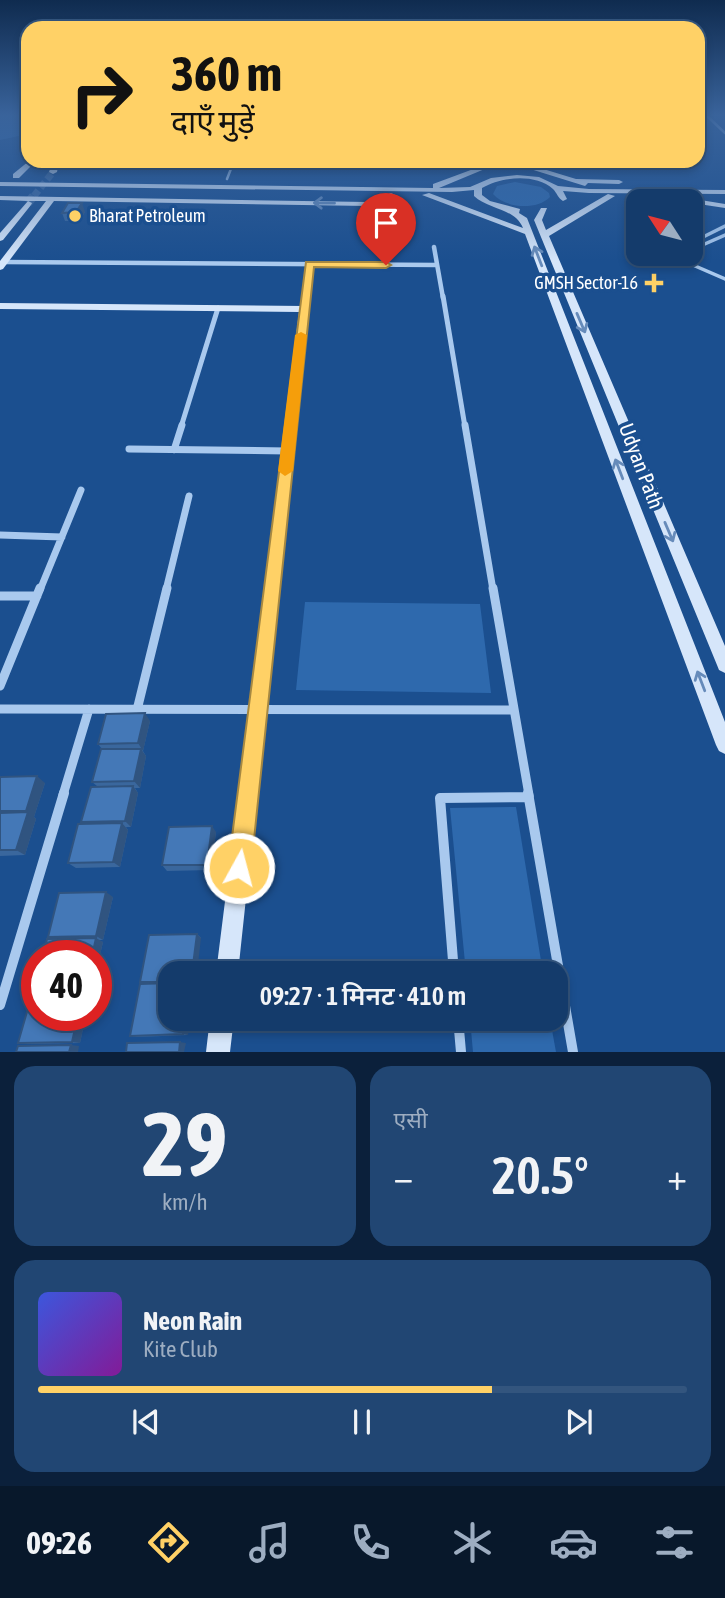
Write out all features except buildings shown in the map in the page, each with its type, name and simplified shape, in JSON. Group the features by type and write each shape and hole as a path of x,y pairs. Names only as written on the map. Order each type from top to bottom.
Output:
{"main road":[{"path":"16,176 25,168"},
{"path":"53,172 54,168"},
{"path":"427,192 485,168"},
{"path":"498,178 500,168"},
{"path":"517,168 523,177"},
{"path":"535,168 611,194"},
{"path":"0,176 367,181 392,192"},
{"path":"0,186 427,192 478,187 498,178 523,177 546,182 557,188 626,194"},
{"path":"577,181 725,184"},
{"path":"673,189 683,183"},
{"path":"478,187 480,198"},
{"path":"554,205 557,188"},
{"path":"0,198 368,204 392,192"},
{"path":"427,192 480,198 509,210 611,194"},
{"path":"427,192 529,233"},
{"path":"544,235 611,194"},
{"path":"704,194 725,194"},
{"path":"2,264 52,198"},
{"path":"704,202 725,206"},
{"path":"0,238 28,203"},
{"name":"Udyan Path","path":"554,205 538,220 725,665"},
{"name":"Udyan Path","path":"509,210 523,218 725,745"},
{"path":"0,306 304,309 228,961"},
{"path":"218,1052 220,1031"}],"street":[{"path":"434,247 573,1052"},
{"path":"2,264 437,265"},
{"path":"304,309 309,264"},
{"path":"174,450 218,308"},
{"path":"129,449 288,451"},
{"path":"0,686 81,489"},
{"path":"137,710 189,496"},
{"path":"0,535 62,537"},
{"path":"0,596 37,596"},
{"path":"0,709 514,710"},
{"path":"0,1005 89,709"},
{"path":"453,961 440,798 529,797"},
{"path":"459,1031 461,1052"}],"lane":[{"path":"227,179 232,168"},
{"path":"704,236 725,226"},
{"path":"704,244 725,235"},
{"path":"696,266 725,279"}],"shaded area":[{"path":"515,182 541,187 550,197 537,204 521,206 498,199 493,194 497,186"},
{"path":"305,602 480,604 491,693 296,690"},
{"path":"516,807 541,961 465,961 450,808"},
{"path":"471,1031 552,1031 556,1052 473,1052"}],"tunnel":[{"path":"34,196 53,172"},
{"path":"28,203 35,194"}],"slow traffic":[{"path":"285,471 301,335"}],"place":[{"name":"Bharat Petroleum","path":"75,216"},
{"name":"GMSH Sector-16","path":"654,283"}],"route":[{"path":"239,868 309,264 386,265"}]}
